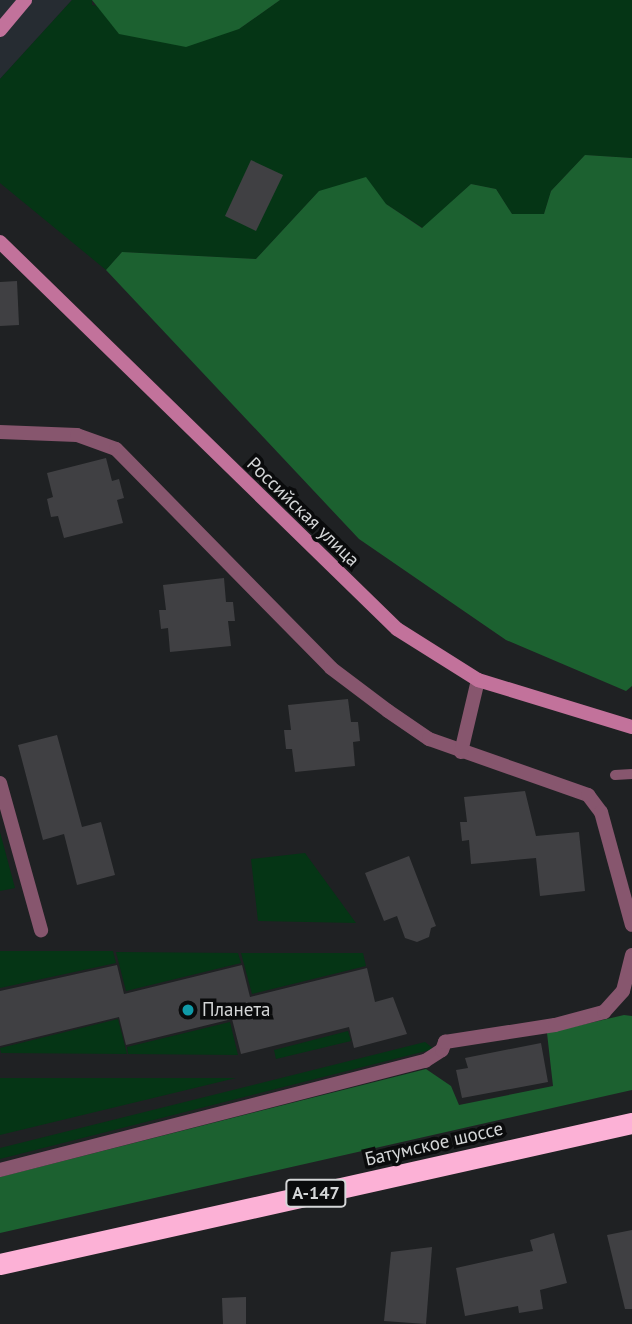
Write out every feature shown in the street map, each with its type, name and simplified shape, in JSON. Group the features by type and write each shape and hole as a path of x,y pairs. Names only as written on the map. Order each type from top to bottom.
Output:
{"highway":[{"name":"Батумское шоссе","path":"0,1265 632,1122"}],"main road":[{"path":"0,30 24,0"},
{"name":"Российская улица","path":"0,242 397,629 478,680 632,727"}],"street":[{"path":"0,432 77,435 116,449 331,668 429,739 588,795 601,812 632,925"},
{"path":"461,752 478,680"},
{"path":"0,783 41,930"},
{"path":"0,1170 425,1061 442,1050 445,1042 604,1012 622,991 632,955"}],"lane":[{"path":"615,775 632,774"}],"shaded area":[{"path":"0,0 72,0 0,79"}],"green space":[{"path":"72,0 92,0 92,5 239,29 280,0 632,0 632,158 585,155 551,191 544,214 512,214 496,189 471,184 423,228 386,204 319,191 256,259 122,252 106,270 0,183 0,79"},
{"path":"92,0 280,0 239,29 186,47 119,34"},
{"path":"585,155 632,158 632,686 626,691 506,640 359,539 106,270 122,252 256,259 319,191 366,177 386,204 422,228 471,184 496,189 512,214 544,214 551,191"},
{"path":"0,832 15,888 0,891"},
{"path":"305,853 356,923 258,921 251,859"},
{"path":"0,951 113,951 116,963 0,988"},
{"path":"116,952 238,953 241,963 126,991"},
{"path":"241,953 363,953 366,966 252,994"},
{"path":"624,1015 632,1016 632,1090 0,1233 0,1177 426,1069 451,1086 459,1105 553,1086 547,1033"},
{"path":"118,1019 127,1054 1,1053 0,1048"},
{"path":"230,1022 238,1055 128,1054 127,1047"},
{"path":"348,1031 351,1041 276,1059 274,1050"},
{"path":"425,1042 434,1049 0,1159 0,1148"},
{"path":"0,1078 236,1078 0,1135"}],"building":[{"path":"251,160 283,175 256,231 225,216"},
{"path":"17,281 19,325 0,326 0,282"},
{"path":"106,458 112,481 119,479 124,498 117,500 123,523 64,538 58,516 51,517 47,499 53,497 47,473"},
{"path":"224,578 226,602 233,602 235,621 228,621 231,646 170,652 168,628 161,629 159,610 166,610 163,585"},
{"path":"348,699 351,722 358,722 360,741 353,742 355,766 295,772 292,749 286,749 284,730 291,730 288,705"},
{"path":"57,735 82,827 101,822 115,875 77,885 64,834 43,840 18,745"},
{"path":"525,791 536,836 579,832 585,891 540,896 536,858 471,864 469,840 462,841 460,822 467,822 464,797"},
{"path":"409,856 436,926 431,928 429,937 417,942 405,938 397,916 384,921 365,873"},
{"name":"Планета","path":"117,965 124,994 242,965 250,997 367,968 375,1002 393,997 407,1034 354,1048 349,1027 241,1054 232,1019 126,1045 119,1017 0,1046 0,991"},
{"path":"541,1043 548,1082 462,1098 456,1070 468,1068 465,1058"},
{"path":"632,1230 632,1309 625,1309 607,1235"},
{"path":"554,1233 567,1283 540,1290 543,1309 519,1313 518,1306 465,1316 456,1268 533,1251 530,1240"},
{"path":"432,1247 426,1324 384,1321 391,1252"},
{"path":"246,1297 246,1324 223,1324 222,1298"}],"place":[{"name":"Планета","path":"188,1010"}]}
